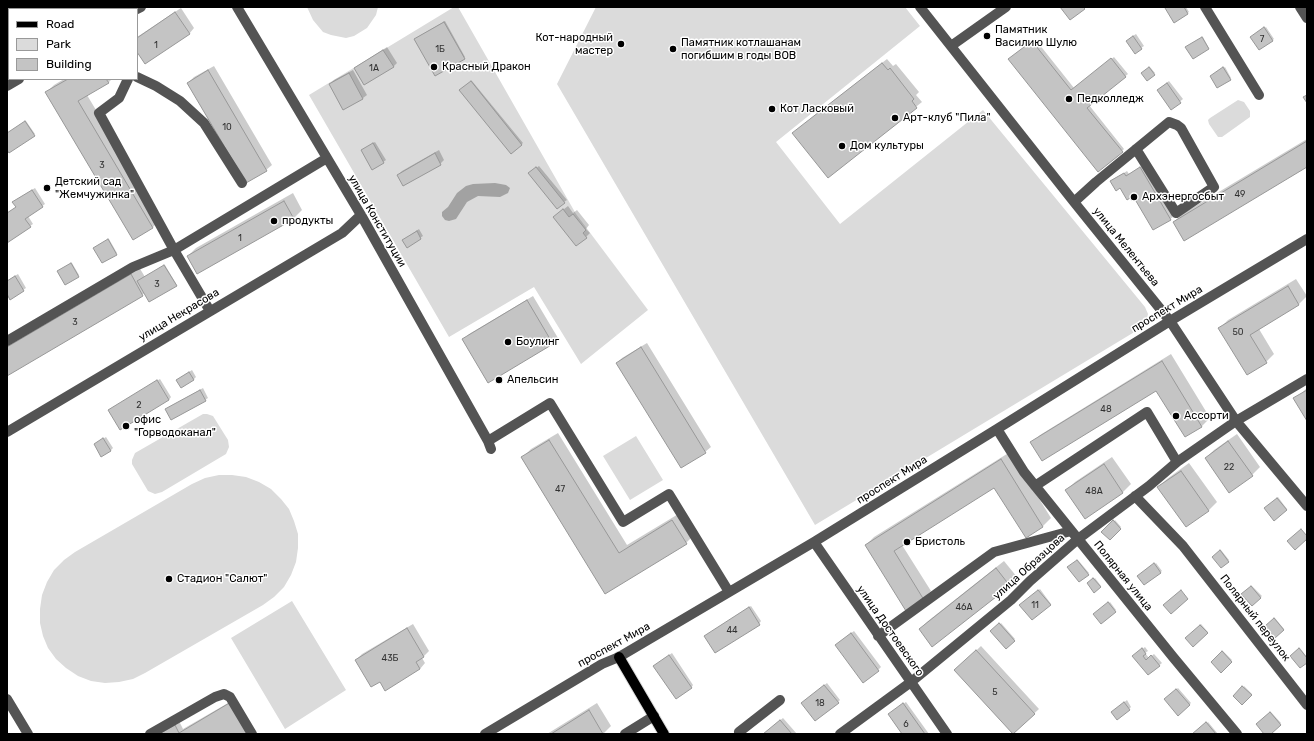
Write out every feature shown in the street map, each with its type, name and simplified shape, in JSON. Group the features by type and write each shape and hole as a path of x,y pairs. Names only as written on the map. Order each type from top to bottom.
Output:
{"main road":[{"path":"620,657 664,734"}],"street":[{"name":"улица Конституции","path":"237,7 361,215 490,445 550,403 623,522 669,494 729,592"},
{"name":"улица Мелентьева","path":"920,7 1170,321 1236,421 1307,506"},
{"path":"951,46 1006,7"},
{"path":"1205,7 1259,95"},
{"path":"1300,7 1307,18"},
{"path":"138,77 156,86 180,101 204,123 242,183"},
{"path":"7,86 16,80"},
{"path":"128,80 119,98 99,113 174,250 210,311"},
{"path":"1074,202 1136,149 1169,122 1172,122 1181,128 1214,187 1176,213 1136,149"},
{"path":"7,341 133,267 174,250 327,158"},
{"name":"улица Некрасова","path":"7,432 342,233 361,215"},
{"name":"проспект Мира","path":"485,734 602,664 620,657 814,542 1170,321 1307,238"},
{"name":"улица Образцова","path":"840,734 911,682 1011,600 1075,535 1136,496 1177,462 1236,421 1307,379"},
{"path":"1035,486 1147,412 1177,462"},
{"name":"Полярная улица","path":"997,429 1024,472 1035,486 1237,734"},
{"name":"Полярный переулок","path":"1136,496 1183,546 1307,705"},
{"path":"878,636 994,552 1075,535"},
{"name":"улица Достоевского","path":"814,542 947,734"},
{"path":"150,734 215,697 224,694 230,697 252,734"},
{"path":"7,699 28,734"},
{"path":"740,734 739,732 780,700"},
{"path":"625,734 654,716"}],"green space":[{"path":"307,7 378,7 376,15 367,28 354,36 346,38 323,32 313,20"},
{"path":"454,7 458,7 576,214 648,310 581,364 534,287 449,337 309,95"},
{"path":"596,7 905,7 920,26 776,142 840,224 983,110 1145,307 1148,314 1146,322 1141,328 815,525 557,84"},
{"path":"1238,100 1244,102 1250,111 1250,117 1222,137 1218,137 1208,120"},
{"path":"203,414 213,416 228,440 229,447 226,454 162,492 155,494 148,491 132,464 135,453"},
{"path":"636,436 663,480 630,500 603,456"},
{"name":"Стадион \"Салют\"","path":"219,475 246,477 259,482 271,489 289,509 298,534 298,548 296,562 284,587 263,605 133,679 105,683 91,681 78,676 66,668 56,659 48,648 40,623 42,595 54,570 75,552 192,484 205,478"},
{"path":"292,601 346,690 285,729 231,638"}],"shaded area":[{"path":"495,183 506,185 510,188 508,193 500,197 478,196 467,202 456,219 449,221 445,220 442,216 442,212 448,207 457,193 466,186 473,184"}],"building":[{"path":"7,7 16,7 8,8 8,35"},
{"path":"51,7 93,7 92,8 50,8"},
{"path":"1060,7 1083,7 1085,9 1070,20"},
{"path":"1184,7 1188,14 1174,23 1165,8"},
{"path":"175,12 190,34 145,64 138,54 138,37"},
{"path":"444,22 465,59 435,76 414,39"},
{"path":"1264,27 1273,41 1259,50 1250,37"},
{"path":"1133,36 1142,49 1135,54 1126,41"},
{"path":"1202,37 1209,49 1193,59 1185,47"},
{"name":"Педколледж","path":"1032,41 1071,90 1111,58 1126,77 1087,108 1123,152 1098,172 1008,59"},
{"path":"383,50 394,67 364,85 354,68"},
{"path":"882,63 888,70 890,68 914,99 912,101 917,108 828,178 792,133"},
{"path":"1149,67 1155,75 1147,81 1141,73"},
{"path":"1223,67 1231,80 1217,88 1210,76"},
{"path":"208,70 267,171 246,183 187,83"},
{"path":"349,73 363,99 343,110 329,84"},
{"path":"66,80 107,80 109,83 78,101 153,228 133,240 45,92"},
{"path":"471,81 522,145 511,154 459,90"},
{"path":"1167,83 1181,103 1171,110 1157,90"},
{"path":"1307,95 1307,103 1303,97"},
{"path":"25,121 35,136 9,153 7,150 7,133"},
{"path":"1307,141 1307,167 1184,241 1173,222"},
{"path":"373,143 384,163 372,170 361,150"},
{"path":"435,153 441,165 403,186 397,175"},
{"path":"536,167 565,203 557,209 528,173"},
{"path":"1140,167 1171,220 1153,230 1133,196 1127,200 1120,188 1116,191 1110,181 1124,173 1126,176"},
{"path":"32,190 43,207 25,219 31,227 7,243 7,213 16,207 12,202"},
{"path":"284,201 294,219 197,274 187,256"},
{"path":"563,209 569,217 573,214 586,230 583,233 587,238 576,246 553,217"},
{"path":"417,231 421,239 407,248 402,240"},
{"path":"108,239 117,255 102,263 93,248"},
{"path":"71,263 79,277 65,285 57,271"},
{"path":"164,265 177,286 149,302 137,281"},
{"path":"131,274 143,296 7,376 7,347"},
{"path":"15,276 24,291 10,300 7,294 7,281"},
{"path":"1288,286 1299,305 1250,335 1267,363 1247,375 1218,328"},
{"name":"Боулинг","path":"527,300 553,344 488,383 462,339"},
{"path":"641,347 706,453 681,468 616,363"},
{"path":"1162,361 1202,427 1185,437 1156,391 1042,461 1030,442"},
{"path":"189,372 194,380 181,388 176,380"},
{"path":"157,380 169,400 120,430 108,410"},
{"path":"200,390 206,401 171,420 165,409"},
{"path":"1307,390 1307,421 1293,398"},
{"path":"103,438 111,451 101,457 94,444"},
{"path":"549,440 619,553 672,520 687,544 605,594 521,457"},
{"path":"1228,441 1253,476 1229,493 1205,458"},
{"path":"1001,459 1043,527 1026,538 994,488 894,551 924,600 906,611 865,545"},
{"path":"1104,464 1123,493 1085,519 1065,490"},
{"path":"1181,471 1209,511 1186,527 1157,487"},
{"path":"1277,498 1287,510 1274,521 1264,508"},
{"path":"1113,520 1121,529 1110,540 1101,532"},
{"path":"1301,529 1307,536 1307,539 1295,550 1287,541"},
{"path":"1220,550 1229,562 1221,568 1212,557"},
{"path":"1077,560 1089,575 1079,582 1067,567"},
{"path":"1154,563 1161,573 1144,585 1137,576"},
{"path":"996,568 1010,586 932,647 919,629"},
{"path":"1093,578 1101,587 1094,593 1087,583"},
{"path":"1251,586 1261,598 1252,606 1241,594"},
{"path":"1038,590 1051,605 1032,620 1019,605"},
{"path":"1181,590 1188,599 1171,614 1163,605"},
{"path":"1108,602 1116,612 1101,624 1093,614"},
{"path":"749,607 760,625 715,653 704,636"},
{"path":"1274,618 1284,630 1275,638 1265,626"},
{"path":"999,623 1015,641 1006,649 990,631"},
{"path":"1200,625 1208,633 1193,647 1185,638"},
{"path":"407,628 424,657 416,662 420,669 385,691 380,682 371,687 355,660"},
{"path":"851,633 879,671 863,683 835,645"},
{"path":"1142,648 1146,654 1143,656 1146,660 1151,655 1160,666 1148,675 1132,656"},
{"path":"1299,648 1307,658 1307,663 1300,668 1290,656"},
{"path":"976,650 1035,714 1013,734 954,670"},
{"path":"1222,651 1232,662 1221,673 1211,662"},
{"path":"669,655 692,688 676,699 653,666"},
{"path":"824,685 839,703 815,721 801,703"},
{"path":"1242,686 1252,695 1242,705 1233,696"},
{"path":"1176,689 1190,705 1178,716 1164,699"},
{"path":"231,702 250,734 159,734 175,725 179,733"},
{"path":"1124,702 1130,710 1117,720 1111,712"},
{"path":"903,703 925,734 902,734 888,714"},
{"path":"589,710 603,734 551,734"},
{"path":"1270,712 1281,725 1271,734 1264,734 1256,724"},
{"path":"780,720 792,734 763,734"},
{"path":"1206,722 1216,734 1192,734"}],"place":[{"name":"Памятник Василию Шулю","path":"987,36"},
{"name":"Кот-народный мастер","path":"621,44"},
{"name":"Памятник котлашанам погибшим в годы ВОВ","path":"673,49"},
{"name":"Красный Дракон","path":"434,67"},
{"name":"Педколледж","path":"1069,99"},
{"name":"Кот Ласковый","path":"772,109"},
{"name":"Арт-клуб \"Пила\"","path":"895,118"},
{"name":"Дом культуры","path":"842,146"},
{"name":"Детский сад \"Жемчужинка\"","path":"47,188"},
{"name":"Архэнергосбыт","path":"1134,197"},
{"name":"продукты","path":"274,221"},
{"name":"Боулинг","path":"508,342"},
{"name":"Апельсин","path":"499,380"},
{"name":"Ассорти","path":"1176,416"},
{"name":"офис \"Горводоканал\"","path":"126,426"},
{"name":"Бристоль","path":"907,542"},
{"name":"Стадион \"Салют\"","path":"169,579"}]}
